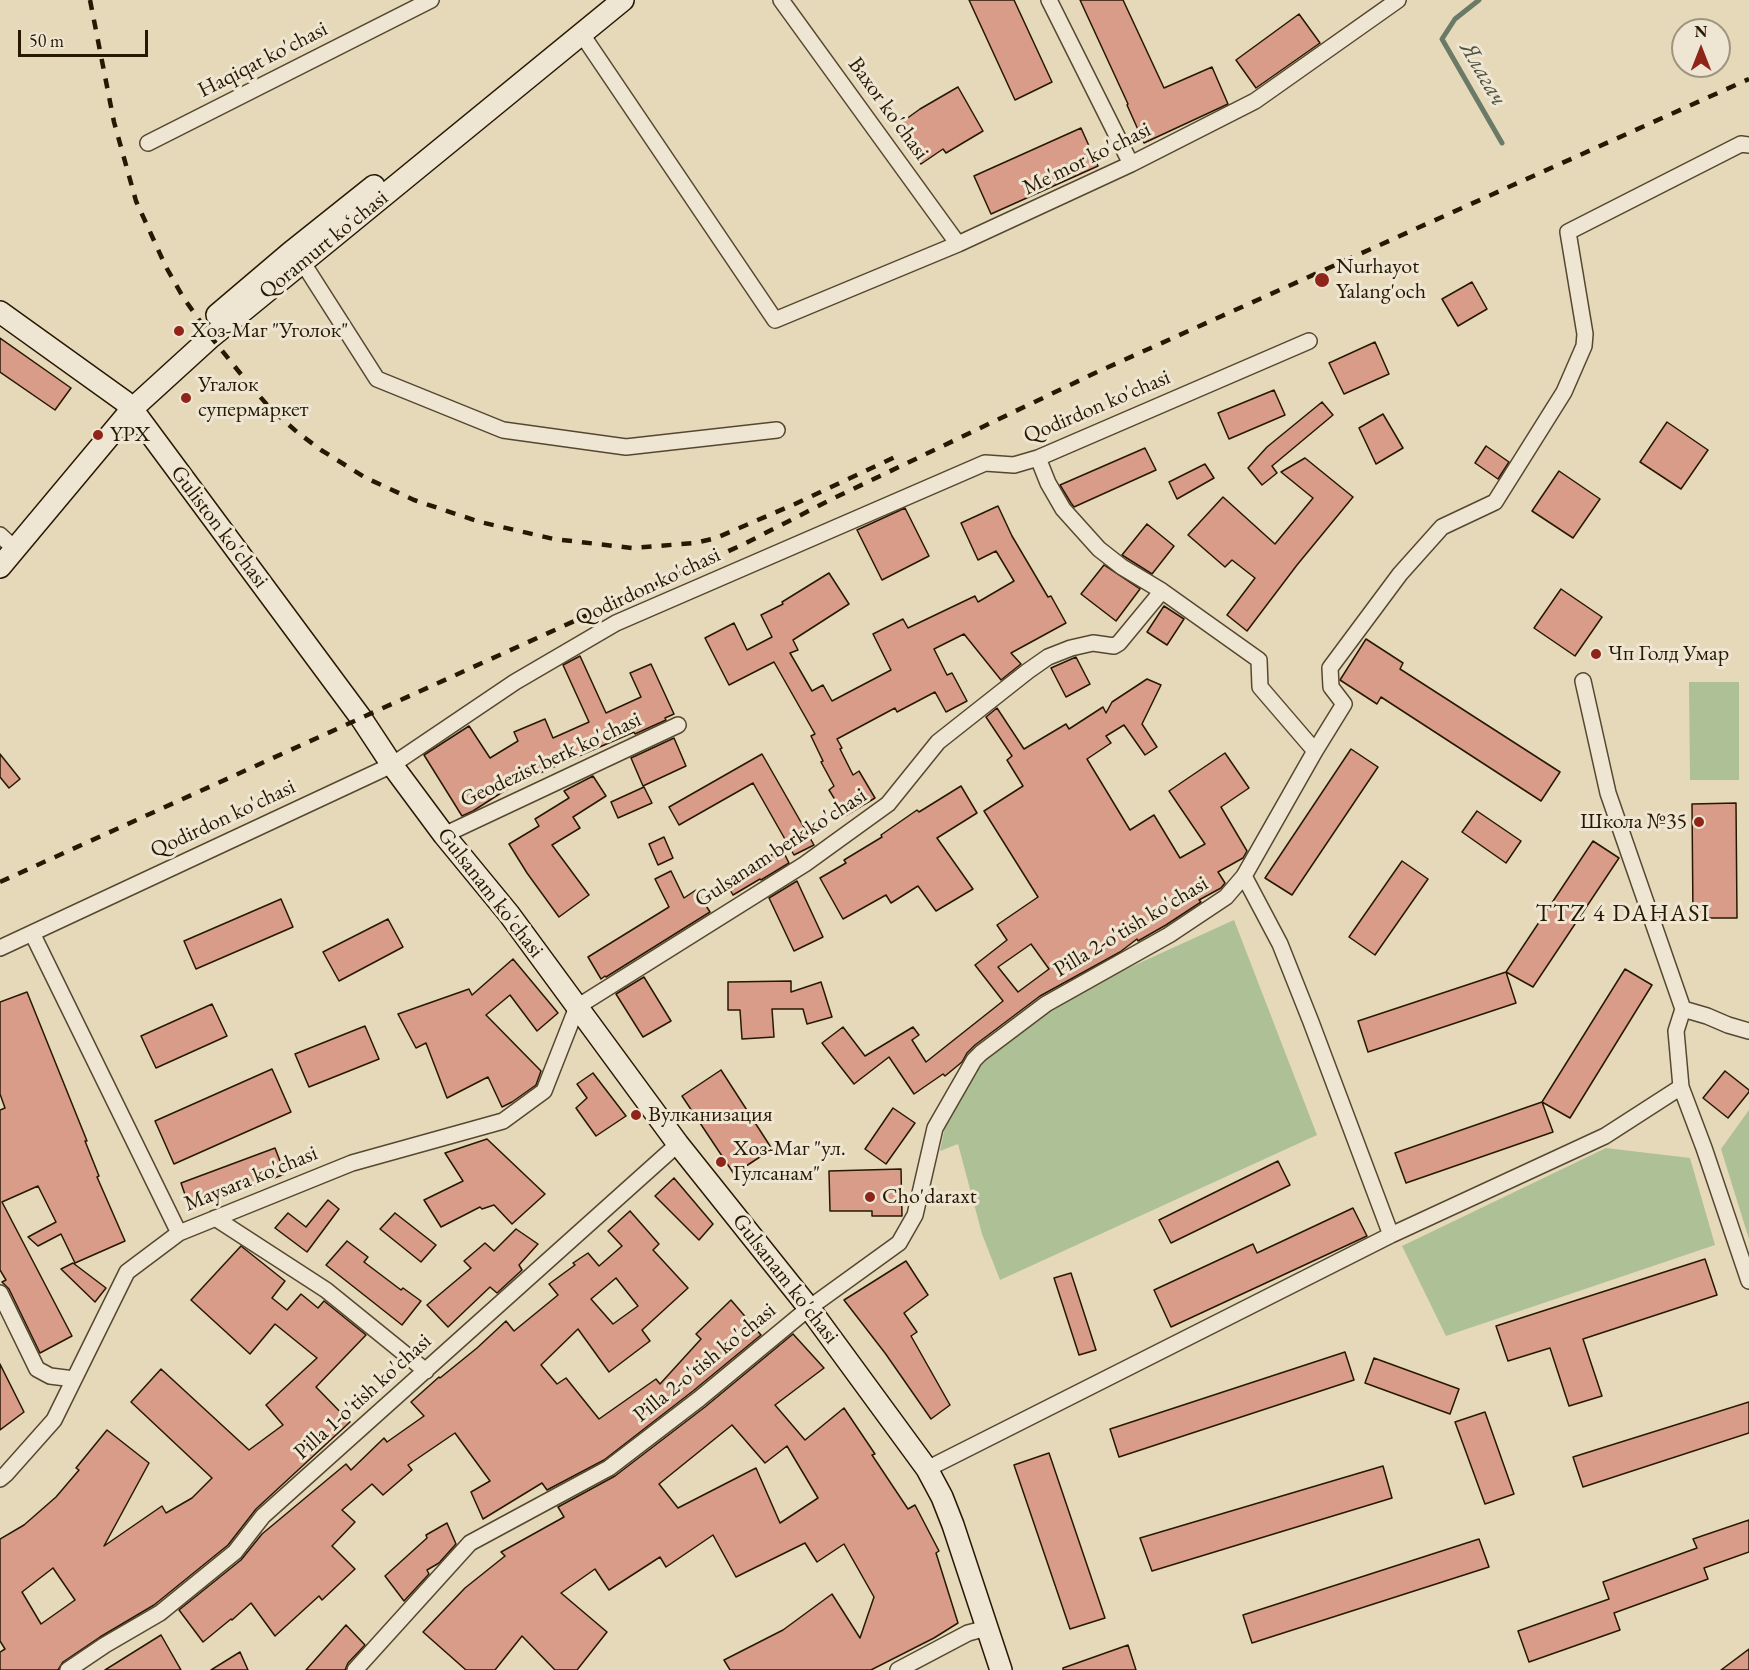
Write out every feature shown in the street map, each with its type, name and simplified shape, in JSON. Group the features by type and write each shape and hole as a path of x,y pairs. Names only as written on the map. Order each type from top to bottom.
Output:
{"main road":[{"name":"Qoramurt koʻchasi","path":"0,567 5,543 128,405 203,326 290,253 605,0"},
{"name":"Qoramurt koʻchasi","path":"128,405 623,0"},
{"name":"Guliston ko'chasi","path":"0,312 128,405 361,718"},
{"name":"Gulsanam ko'chasi","path":"361,718 392,765 444,835 509,914 678,1144 808,1308 927,1469 942,1497 953,1525 1001,1670"}],"street":[{"name":"Haqiqat ko'chasi","path":"148,143 431,0"},
{"name":"Baxor ko'chasi","path":"781,0 958,244"},
{"path":"1049,0 1131,164"},
{"name":"Me'mor ko'chasi","path":"581,33 775,320 958,244 1131,164 1255,101 1398,0"},
{"name":"Pilla 2-o'tish ko'chasi","path":"355,1670 470,1543 609,1468 699,1399 808,1308 899,1243 915,1215 935,1128 974,1060 1046,1004 1169,935 1226,897 1244,876 1344,704 1331,687 1330,668 1400,574 1442,526 1495,502 1564,392 1584,346 1585,334 1568,232 1741,144 1749,145"},
{"path":"303,263 377,379 503,430 626,447 777,430"},
{"name":"Qodirdon ko'chasi","path":"0,948 392,765 515,682 616,623 985,463 1014,465 1038,458 1309,341"},
{"path":"1038,458 1054,495 1063,509 1099,549 1259,660 1260,687 1315,751"},
{"name":"Gulsanam berk ko'chasi","path":"577,1007 709,922 805,864 888,804 938,742 1048,657 1092,643 1119,644 1162,591"},
{"path":"1583,681 1608,793 1683,1009 1676,1031 1681,1087 1749,1281"},
{"name":"Geodezist berk ko'chasi","path":"444,835 678,725"},
{"path":"1244,876 1280,944 1391,1235"},
{"path":"32,933 179,1233"},
{"name":"Maysara ko'chasi","path":"0,1479 54,1420 127,1272 179,1233 215,1218 352,1163 503,1121 544,1091 577,1007"},
{"path":"1683,1009 1749,1031"},
{"path":"927,1469 1391,1235 1605,1136 1681,1087"},
{"name":"Pilla 1-o'tish ko'chasi","path":"68,1670 160,1613 235,1552 263,1516 678,1144"},
{"path":"215,1218 326,1290 426,1371"},
{"path":"0,1293 37,1369 50,1376 74,1379"},
{"path":"898,1670 968,1633 987,1628"}],"green space":[{"path":"1689,682 1739,682 1739,780 1690,780"},
{"path":"1234,920 1317,1135 1000,1280 982,1234 958,1144 940,1151 948,1112 981,1063 1080,990"},
{"path":"1749,1110 1749,1239 1721,1149"},
{"path":"1606,1148 1690,1158 1715,1245 1446,1336 1402,1246"}],"building":[{"path":"969,0 1014,0 1052,82 1015,100"},
{"path":"1080,0 1123,0 1164,88 1212,67 1228,104 1144,143"},
{"path":"1299,14 1320,43 1256,88 1236,60"},
{"path":"958,87 983,131 946,153 943,149 921,164 895,127"},
{"path":"1081,128 1098,166 991,214 974,176"},
{"path":"1472,282 1487,309 1458,326 1442,299"},
{"path":"0,338 71,388 55,410 0,372"},
{"path":"1375,342 1389,374 1344,394 1329,363"},
{"path":"1274,390 1285,415 1229,439 1218,413"},
{"path":"1322,402 1333,415 1272,466 1277,473 1262,485 1248,468 1267,447"},
{"path":"1383,414 1403,448 1376,464 1359,428"},
{"path":"1667,422 1708,450 1681,489 1640,462"},
{"path":"1486,446 1509,462 1498,479 1475,463"},
{"path":"1145,448 1156,470 1074,507 1060,485"},
{"path":"1305,458 1353,497 1247,631 1227,615 1255,578 1232,560 1225,567 1188,535 1223,497 1275,544 1313,498 1281,472"},
{"path":"1205,464 1214,478 1177,499 1169,482"},
{"path":"1559,471 1600,499 1573,538 1532,511"},
{"path":"998,506 1012,536 1066,623 1011,653 1021,664 1001,680 964,634 934,649 947,675 952,673 967,701 946,712 935,692 897,712 895,708 837,739 853,775 859,771 875,798 845,816 829,790 834,786 811,736 815,734 774,662 729,685 705,638 734,623 747,650 772,637 761,615 783,604 782,602 829,573 849,604 793,640 798,650 790,653 812,691 823,685 832,701 891,670 873,634 903,619 908,628 975,596 978,602 1014,581 996,551 978,560 961,523"},
{"path":"905,508 929,556 882,580 857,530"},
{"path":"1147,524 1174,546 1152,574 1122,555"},
{"path":"1104,565 1140,589 1116,621 1081,594"},
{"path":"1561,589 1602,617 1575,656 1534,628"},
{"path":"1164,606 1184,619 1167,645 1147,632"},
{"path":"1366,639 1403,663 1400,669 1560,772 1541,801 1381,697 1377,704 1340,680"},
{"path":"580,656 606,713 641,697 630,673 651,664 674,714 635,734 634,732 533,776 532,773 462,816 424,755 469,726 490,758 518,741 514,732 545,719 553,738 589,722 563,665"},
{"path":"1076,657 1090,684 1066,697 1051,668"},
{"path":"1147,679 1161,685 1142,724 1157,747 1145,755 1124,725 1106,736 1111,743 1087,759 1130,830 1154,815 1180,858 1205,844 1169,791 1225,753 1249,788 1221,807 1247,851 1243,858 1218,872 1225,883 1221,888 1199,900 1201,902 1166,925 1138,941 1137,939 1120,952 1040,996 975,1045 962,1062 945,1076 943,1074 914,1094 889,1057 854,1084 822,1043 843,1027 865,1056 913,1027 919,1035 912,1040 926,1062 1003,1001 975,965 1007,940 997,925 1038,897 984,811 1023,786 1007,760 1012,756 986,717 997,708 1024,749 1066,724 1069,729 1103,707 1106,713 1112,702","holes":["1031,944 1049,969 1018,992 998,967"]},
{"path":"674,738 686,766 643,786 631,758"},
{"path":"1351,749 1378,767 1292,895 1265,878"},
{"path":"0,754 20,779 9,788 0,777"},
{"path":"762,754 814,845 794,855 753,783 679,825 669,807"},
{"path":"593,776 606,796 573,817 580,828 552,845 589,895 559,917 509,844 539,826 535,819 569,798 564,791"},
{"path":"961,786 977,813 937,838 973,889 936,911 918,886 891,903 886,895 843,919 820,878 846,863 844,860 882,837 881,835 917,810 919,812"},
{"path":"644,787 652,803 618,818 611,802"},
{"path":"1736,803 1737,918 1693,918 1692,804"},
{"path":"1477,811 1521,841 1506,863 1462,832"},
{"path":"664,837 673,858 658,865 649,844"},
{"path":"1593,841 1619,858 1533,987 1506,972"},
{"path":"782,849 789,863 733,895 725,881"},
{"path":"1402,861 1428,879 1375,955 1349,937"},
{"path":"671,871 684,898 696,890 710,912 601,979 588,957 669,907 655,879"},
{"path":"797,881 823,937 794,951 769,898"},
{"path":"281,899 293,927 196,969 184,941"},
{"path":"388,919 403,947 339,981 323,952"},
{"path":"513,959 558,1013 537,1031 510,995 486,1015 541,1071 536,1085 502,1107 488,1077 447,1098 426,1043 416,1048 398,1014 469,989 472,995"},
{"path":"1625,969 1652,985 1570,1118 1542,1102"},
{"path":"1506,972 1516,1003 1368,1052 1358,1021"},
{"path":"644,977 671,1021 643,1037 616,994"},
{"path":"791,981 791,992 821,982 832,1017 807,1024 803,1009 772,1009 774,1037 742,1039 740,1010 728,1010 728,982"},
{"path":"27,992 87,1141 85,1141 99,1176 97,1177 125,1241 75,1263 61,1234 38,1246 28,1237 56,1222 38,1186 2,1202 72,1336 40,1353 9,1289 2,1282 6,1280 0,1270 0,1110 5,1108 0,1094 0,1002"},
{"path":"212,1004 227,1036 156,1068 141,1036"},
{"path":"365,1026 379,1059 309,1087 295,1054"},
{"path":"272,1069 291,1112 174,1164 155,1121"},
{"path":"721,1070 772,1149 734,1174 682,1096"},
{"path":"1725,1071 1749,1090 1728,1118 1703,1098"},
{"path":"593,1073 626,1116 596,1136 576,1108 587,1098 577,1084"},
{"path":"1542,1102 1553,1132 1406,1183 1395,1153"},
{"path":"893,1108 915,1123 886,1164 865,1149"},
{"path":"487,1139 545,1194 512,1224 494,1205 482,1209 480,1207 441,1227 424,1200 463,1181 445,1153"},
{"path":"275,1148 285,1174 190,1209 181,1183"},
{"path":"1278,1161 1290,1185 1171,1243 1159,1220"},
{"path":"901,1169 902,1216 872,1216 872,1211 830,1211 829,1171"},
{"path":"674,1178 713,1224 699,1240 655,1196"},
{"path":"328,1200 339,1209 307,1252 275,1228 288,1213 306,1227"},
{"path":"1353,1208 1367,1236 1171,1327 1154,1290 1253,1244 1257,1253"},
{"path":"630,1211 659,1244 653,1250 688,1288 642,1330 650,1341 609,1372 578,1329 541,1365 557,1384 566,1378 599,1419 656,1379 660,1384 701,1339 696,1334 731,1300 761,1335 604,1460 547,1490 542,1483 483,1519 471,1492 490,1481 455,1433 408,1465 412,1470 383,1495 372,1484 342,1510 355,1522 332,1546 355,1569 322,1600 319,1596 275,1636 251,1603 203,1642 179,1610 241,1560 262,1534 346,1464 351,1470 384,1438 387,1442 424,1416 411,1402 506,1321 514,1331 558,1295 549,1284 575,1265 573,1263 588,1253 599,1266 622,1246 608,1231","holes":["616,1278 638,1306 613,1324 591,1299"]},
{"path":"395,1213 436,1245 421,1262 380,1229"},
{"path":"516,1229 538,1244 519,1265 522,1270 497,1293 490,1287 448,1327 427,1305 471,1268 464,1261 485,1243 494,1251"},
{"path":"347,1241 368,1257 364,1262 401,1290 403,1288 421,1301 402,1325 326,1265"},
{"path":"241,1246 285,1281 272,1298 287,1310 301,1294 318,1308 324,1301 366,1335 316,1387 350,1422 256,1509 228,1545 154,1605 63,1662 58,1670 0,1670 0,1652 5,1649 0,1641 0,1539 24,1525 56,1497 79,1470 76,1468 107,1430 149,1463 104,1546 162,1506 166,1513 192,1498 212,1478 131,1402 161,1369 249,1450 283,1425 266,1405 317,1358 275,1324 250,1354 191,1300","holes":["53,1568 75,1600 41,1624 22,1592"]},
{"path":"1705,1259 1717,1295 1583,1339 1602,1396 1569,1406 1550,1348 1508,1361 1496,1326"},
{"path":"906,1261 928,1295 904,1313 917,1332 911,1336 950,1405 931,1419 885,1353 844,1300"},
{"path":"73,1263 106,1288 95,1302 61,1269"},
{"path":"1071,1273 1096,1350 1079,1355 1054,1278"},
{"path":"793,1334 824,1368 775,1405 805,1440 844,1408 908,1509 915,1505 939,1551 936,1553 958,1623 871,1670 730,1670 724,1660 783,1630 832,1594 860,1638 874,1597 844,1544 817,1562 805,1543 736,1577 713,1535 666,1567 660,1557 609,1590 595,1569 561,1593 607,1632 577,1670 555,1670 522,1636 495,1670 466,1670 423,1632 465,1588 505,1556 501,1552 564,1517 558,1507 615,1476 705,1407","holes":["732,1425 765,1463 787,1446 818,1498 780,1523 756,1468 678,1508 659,1484"]},
{"path":"1345,1352 1354,1380 1119,1457 1110,1429"},
{"path":"1374,1358 1459,1389 1450,1414 1365,1383"},
{"path":"0,1364 24,1412 0,1430"},
{"path":"1749,1402 1749,1433 1583,1487 1573,1457"},
{"path":"1485,1412 1514,1494 1485,1504 1455,1422"},
{"path":"1049,1453 1105,1618 1070,1629 1014,1465"},
{"path":"1383,1466 1392,1498 1152,1571 1140,1538"},
{"path":"1749,1520 1749,1552 1704,1568 1708,1579 1614,1613 1620,1630 1529,1662 1518,1631 1609,1599 1603,1582 1697,1548 1693,1539"},
{"path":"447,1523 456,1544 439,1563 427,1570 429,1574 404,1601 385,1576 427,1538 426,1535"},
{"path":"1479,1539 1489,1567 1252,1643 1243,1615"},
{"path":"346,1625 365,1645 348,1663 345,1670 306,1670"},
{"path":"161,1635 181,1670 105,1670"},
{"path":"1128,1645 1136,1670 1063,1670 1063,1668"},
{"path":"1749,1649 1749,1670 1721,1670"},
{"path":"240,1652 248,1670 211,1670"}],"waterway":[{"name":"Ялагач","path":"1479,0 1455,19 1442,39 1502,143"}],"railway":[{"path":"90,0 114,122 136,201 166,267 183,297 211,337 270,408 321,450 366,478 414,500 480,522 554,539 632,548 695,543 716,538 895,457"},
{"path":"0,882 744,544 830,500 1095,373 1749,79"}],"place":[{"name":"Nurhayot Yalang'och","path":"1322,280"},
{"name":"Хоз-Маг \"Уголок\"","path":"179,331"},
{"name":"Угалок супермаркет","path":"186,398"},
{"name":"YPX","path":"98,435"},
{"name":"Чп Голд Умар","path":"1596,654"},
{"name":"Школа №35","path":"1699,822"},
{"name":"Вулканизация","path":"636,1115"},
{"name":"Хоз-Маг \"ул. Гулсанам\"","path":"721,1162"},
{"name":"Cho'daraxt","path":"870,1197"}],"district":[{"name":"TTZ 4 DAHASI","path":"1623,914"}]}
